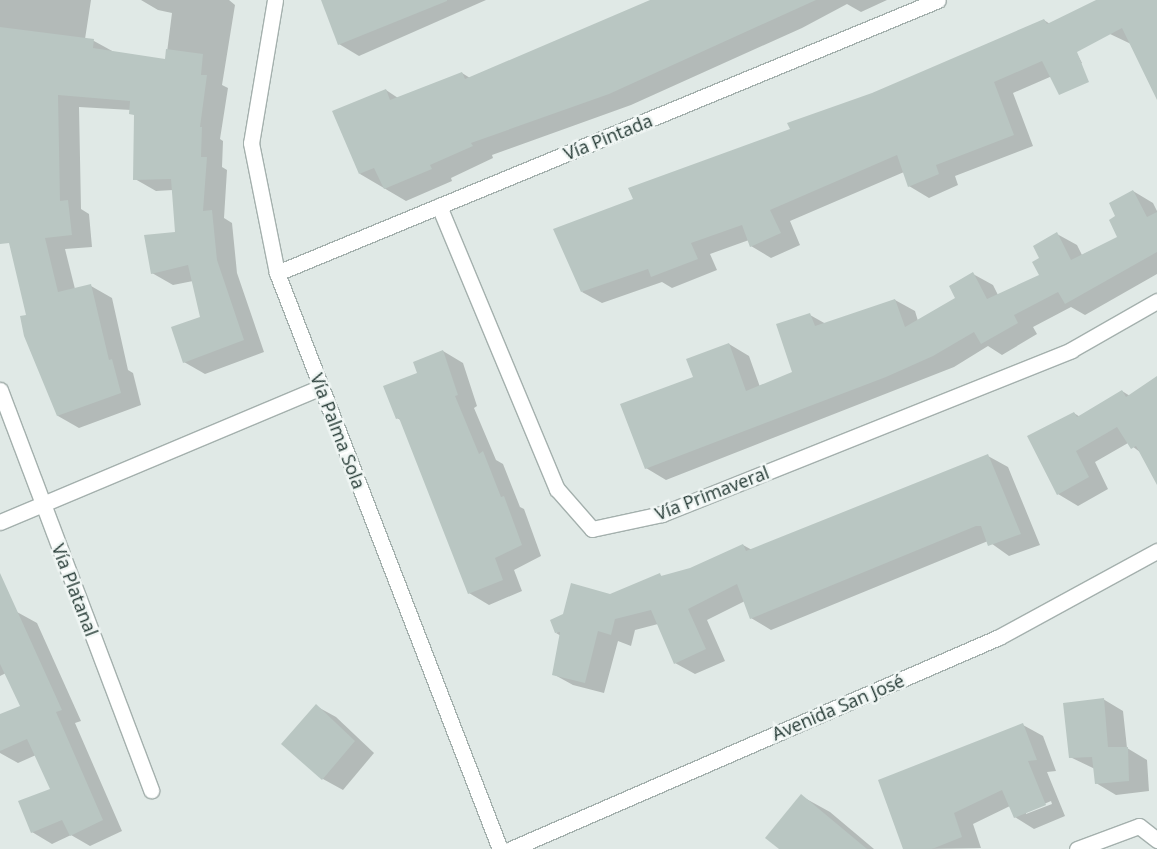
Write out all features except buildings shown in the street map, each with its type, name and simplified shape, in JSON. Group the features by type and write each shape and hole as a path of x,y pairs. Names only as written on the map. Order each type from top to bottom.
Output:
{"street":[{"name":"Vía Palma Sola","path":"275,0 251,143 277,272 500,849"},
{"name":"Vía Pintada","path":"277,272 938,0"},
{"name":"Vía Primaveral","path":"439,206 557,489 592,529 662,514 1071,350 1157,301"},
{"path":"0,522 321,387"},
{"name":"Vía Platanal","path":"0,390 151,790"},
{"name":"Avenida San José","path":"511,849 999,637 1157,551"},
{"path":"1077,849 1139,826 1157,840"}]}
